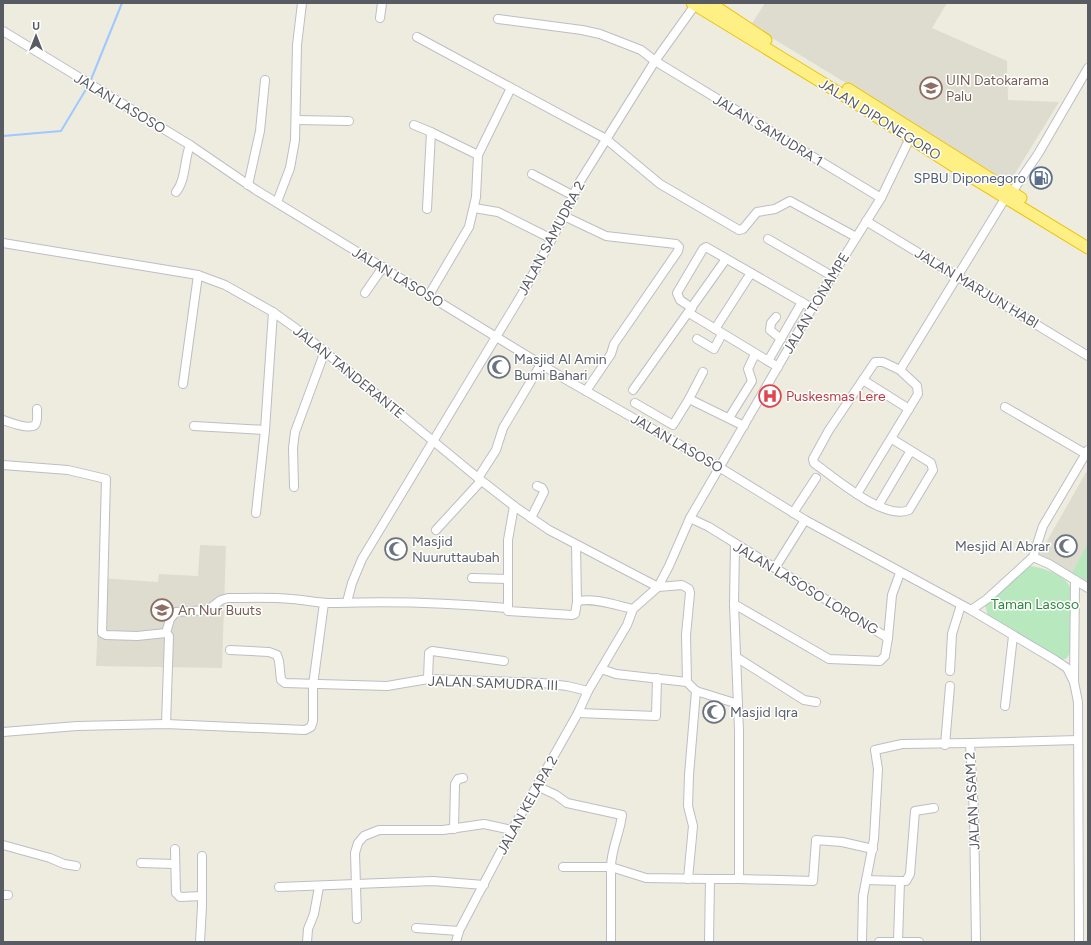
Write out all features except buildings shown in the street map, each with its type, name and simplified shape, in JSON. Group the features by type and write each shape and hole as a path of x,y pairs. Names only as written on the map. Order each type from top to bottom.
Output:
{"highway":[{"name":"JALAN DIPONEGORO","path":"710,3 1009,195 1088,248"},
{"name":"JALAN DIPONEGORO","path":"693,4 854,102 910,138 942,153"},
{"name":"JALAN DIPONEGORO","path":"1009,195 1088,239"}],"street":[{"path":"277,202 290,168 297,120 298,45 302,3"},
{"path":"380,18 382,3"},
{"name":"JALAN SAMUDRA 2","path":"497,337 552,239 579,183 655,61 693,4"},
{"name":"JALAN SAMUDRA 1","path":"498,19 582,30 600,34 641,50 655,61 881,198"},
{"name":"JALAN LASOSO","path":"3,31 84,82 190,145 248,185 586,391 719,467 805,520 900,573 971,610 1067,668 1074,682"},
{"path":"417,37 606,139 660,184 739,230 743,229 757,212 775,209 790,201 856,238"},
{"path":"900,370 957,276 1009,195 1038,154 1088,68"},
{"path":"248,185 260,131 265,80"},
{"path":"429,295 469,227 474,208 478,155 512,88"},
{"path":"297,120 349,121"},
{"path":"414,125 478,155"},
{"path":"427,209 431,132"},
{"name":"JALAN TONAMPE","path":"690,518 812,308 881,198 910,138"},
{"path":"176,192 182,180 184,165 190,145"},
{"path":"532,174 574,196"},
{"path":"474,208 498,212 552,239"},
{"path":"564,216 606,236 676,244 678,246 678,251 626,325 614,344 611,354 586,391"},
{"name":"JALAN MARJUN HABI","path":"866,221 1088,356"},
{"path":"768,239 832,276"},
{"name":"JALAN TANDERANTE","path":"3,243 198,275 225,285 272,312 325,351 514,506 576,545 658,587"},
{"path":"778,367 718,332 690,311 680,300 677,293 703,249 707,247 812,308"},
{"path":"633,390 726,259"},
{"path":"365,293 383,267"},
{"path":"697,339 714,349 718,332 751,273"},
{"path":"183,384 198,275"},
{"path":"768,361 802,302"},
{"path":"256,513 265,430 272,312"},
{"path":"776,316 771,323 770,330 781,339"},
{"path":"347,602 352,583 362,559 497,337"},
{"path":"294,487 293,448 295,432 325,351"},
{"path":"729,418 752,381 748,369 755,354"},
{"path":"857,494 892,439 918,394 918,389 900,370 883,362 875,362 820,445 813,459 814,463 857,494 878,506 898,513 909,510 933,470 931,463 910,452 892,439"},
{"path":"436,530 480,479 492,457 503,428 541,364"},
{"path":"636,403 673,425 703,372"},
{"path":"863,380 909,409"},
{"path":"689,399 744,426"},
{"path":"971,610 987,599 1033,557 1043,526 1087,452 1004,407"},
{"path":"3,420 28,427 32,426 36,423 37,409"},
{"path":"194,426 265,430"},
{"path":"878,506 910,452"},
{"path":"3,465 62,470 105,478 102,634 137,636 166,634"},
{"path":"793,513 816,478"},
{"path":"532,518 544,492 542,488 536,486"},
{"path":"507,608 508,540 514,506"},
{"name":"JALAN LASOSO LORONG","path":"690,518 709,527 735,545 888,638 892,595 900,573"},
{"name":"JALAN KELAPA 2","path":"456,942 459,931 512,830 578,713 588,691 627,625 633,609 658,587 690,518"},
{"path":"775,568 805,520"},
{"path":"166,724 169,650 169,636 166,634 170,619 176,612 208,610 223,598 428,604 445,602 507,608 511,612 572,615 575,614 577,602 576,545"},
{"path":"735,545 734,604 740,783 740,879"},
{"path":"1033,557 1049,564 1088,588"},
{"path":"472,578 508,579"},
{"path":"1075,580 1074,682 1078,702 1079,942"},
{"path":"658,587 682,585 689,589 690,592 686,635 687,682"},
{"path":"577,602 590,601 633,609"},
{"path":"3,732 77,726 166,724 305,730 311,727 313,721 313,685 324,602"},
{"path":"734,604 829,659 880,661 885,656 888,638"},
{"path":"950,671 952,634 961,605"},
{"path":"1006,706 1013,636"},
{"name":"JALAN SAMUDRA III","path":"230,650 272,653 278,657 280,680 285,683 387,686 428,679 542,683 567,686 588,691"},
{"path":"428,679 430,653 432,651 504,661"},
{"path":"736,657 804,700 816,702"},
{"path":"601,669 616,674 687,682 696,691 738,704"},
{"path":"578,713 656,716 657,678"},
{"path":"945,745 950,686"},
{"path":"688,878 693,826 688,806 689,775 696,691"},
{"name":"JALAN ASAM 2","path":"976,942 974,813 970,743 1078,740"},
{"path":"862,942 862,917 866,880 873,848 878,769 875,750 902,744 945,745 970,743"},
{"path":"454,829 455,784 458,779 463,778"},
{"path":"537,786 556,795 567,803 622,815 619,833 611,856 611,942"},
{"path":"866,880 906,881 910,874 915,811 934,808"},
{"path":"357,919 355,885 356,848 361,840 368,834 380,830 454,829 484,824 512,830"},
{"path":"1079,837 1088,837"},
{"path":"563,867 611,867 646,878 813,880 816,840 842,842 873,848"},
{"path":"3,845 50,858 64,864 76,866"},
{"path":"176,849 175,864 177,896 202,896"},
{"path":"200,942 202,856"},
{"path":"141,863 175,864"},
{"path":"709,942 710,879"},
{"path":"279,887 319,887 433,881 484,885"},
{"path":"898,941 900,881"},
{"path":"308,942 308,929 314,914 319,887"},
{"path":"416,928 459,931"},
{"path":"879,942 919,942"}],"shaded area":[{"name":"UIN Datokarama Palu","path":"765,3 947,3 932,28 1007,61 1008,100 1059,102 1013,177 1000,177 751,25"},
{"path":"1088,469 1088,584 1039,555"},
{"name":"An Nur Buuts","path":"200,545 226,546 222,668 96,666 100,578 158,582 159,574 198,576"}],"green space":[{"path":"1088,543 1088,581 1072,573"},
{"name":"Taman Lasoso","path":"1028,566 1033,566 1058,575 1070,587 1071,652 1066,659 1061,659 988,616 985,605"}],"waterway":[{"path":"90,82 122,3"},
{"path":"3,136 61,131 88,86"}],"place":[{"name":"UIN Datokarama Palu","path":"931,88"},
{"name":"SPBU Diponegoro","path":"1041,178"},
{"name":"Masjid Al Amin Bumi Bahari","path":"499,367"},
{"name":"Puskesmas Lere","path":"770,396"},
{"name":"Mesjid Al Abrar","path":"1066,546"},
{"name":"Masjid Nuuruttaubah","path":"396,549"},
{"name":"An Nur Buuts","path":"162,610"},
{"name":"Masjid Iqra","path":"714,712"}]}
